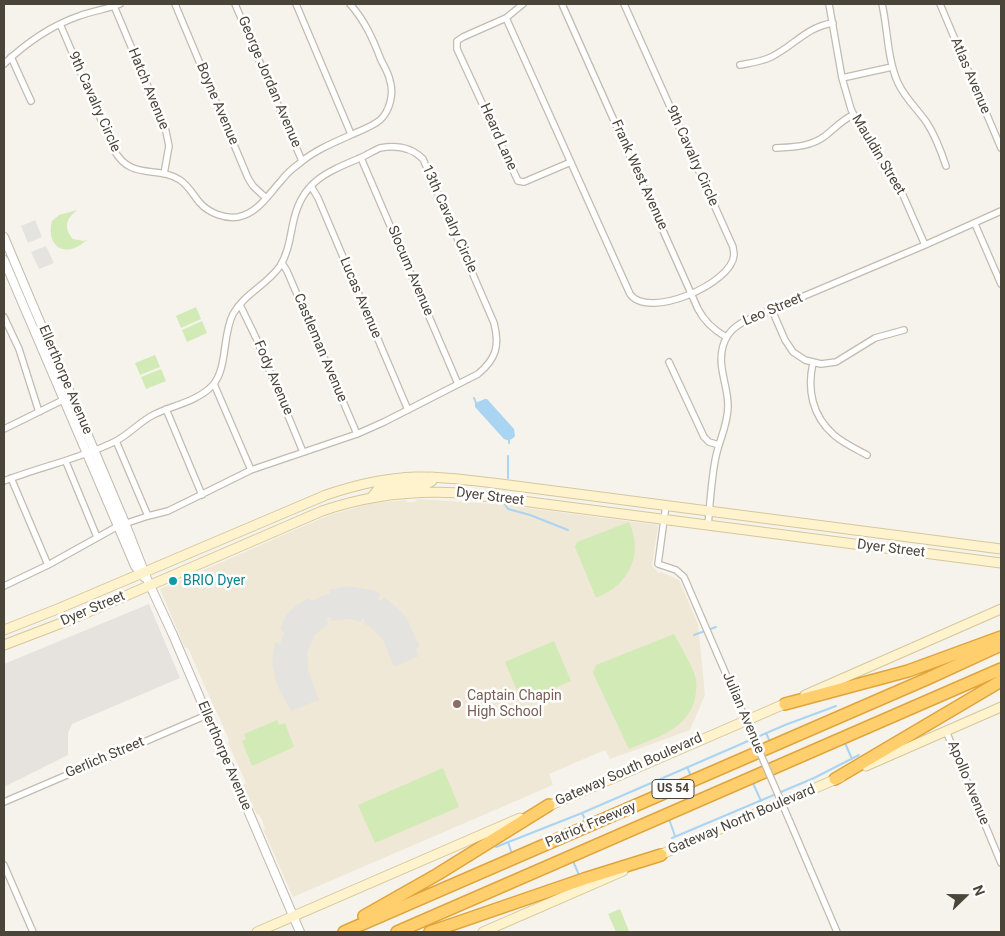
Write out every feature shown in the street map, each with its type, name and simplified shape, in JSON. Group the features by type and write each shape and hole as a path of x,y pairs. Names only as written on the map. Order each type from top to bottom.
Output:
{"highway":[{"path":"785,704 901,673 1001,637"},
{"name":"Patriot Freeway","path":"343,932 920,682 1001,645"},
{"name":"Patriot Freeway","path":"397,932 1001,669"},
{"path":"835,779 1001,681"},
{"path":"343,932 353,922 389,903 549,806"},
{"path":"430,932 584,879 661,855"}],"main road":[{"name":"Dyer Street","path":"4,645 72,618 146,578 326,495 382,480 432,477 493,483 1001,549"},
{"path":"371,497 380,488 427,484 432,480 432,477"},
{"name":"Dyer Street","path":"4,630 322,512 371,497 398,493 443,492 1001,563"},
{"path":"602,498 602,512"},
{"path":"939,555 941,542"},
{"name":"Gateway South Boulevard","path":"257,932 1001,609"},
{"name":"Gateway North Boulevard","path":"483,932 1001,707"}],"street":[{"name":"Boyne Avenue","path":"175,4 248,178 253,186 266,198"},
{"name":"George Jordan Avenue","path":"235,4 302,161"},
{"path":"296,4 351,134"},
{"name":"9th Cavalry Circle","path":"60,24 117,155 136,170 164,174 181,181 193,192 206,209 223,216 238,217 256,209 281,180 302,161 328,145 371,126 381,119 391,99 390,81 368,29 360,15 350,4"},
{"path":"523,4 506,18 571,162"},
{"name":"Frank West Avenue","path":"562,4 703,318 726,337"},
{"name":"9th Cavalry Circle","path":"571,162 632,298 640,303 673,301 692,294 712,282 730,264 734,255 733,247 624,4"},
{"name":"Mauldin Street","path":"829,4 842,78 854,115 864,136 899,186 925,245"},
{"path":"882,4 892,67 899,85 935,136 946,166"},
{"name":"Atlas Avenue","path":"940,4 1001,148"},
{"path":"4,64 28,42 60,24 79,16 117,5"},
{"name":"Hatch Avenue","path":"117,5 165,128 169,146 164,174"},
{"name":"Heard Lane","path":"506,18 463,36 457,41 457,49 518,181 524,182 571,162"},
{"path":"740,65 772,57 811,30 833,23"},
{"path":"11,57 31,101"},
{"path":"842,78 892,67"},
{"path":"776,148 792,148 810,144 827,134 845,118 854,115"},
{"name":"13th Cavalry Circle","path":"4,586 48,565 122,525 168,511 251,470 357,434 478,374 493,359 497,334 431,174 423,159 405,148 395,146 380,148 362,158 332,169 311,186 298,206 287,251 282,263 269,278 244,299 233,314 228,327 221,367 214,384"},
{"name":"Slocum Avenue","path":"362,158 458,384"},
{"name":"Lucas Avenue","path":"311,186 408,410"},
{"name":"Leo Street","path":"726,337 737,325 975,224 1001,211"},
{"path":"975,224 1001,284"},
{"name":"Ellerthorpe Avenue","path":"4,237 67,398"},
{"name":"Ellerthorpe Avenue","path":"4,260 207,715 300,932"},
{"name":"Castleman Avenue","path":"282,263 288,270 357,434"},
{"name":"Fody Avenue","path":"240,305 256,338 303,452"},
{"path":"772,310 788,346 799,356 812,363 836,362 875,338 904,330"},
{"path":"4,317 19,349 39,412"},
{"path":"708,526 715,460 725,431 728,413 727,396 721,368 721,355 726,337"},
{"path":"670,362 704,437 709,442 719,445"},
{"path":"812,363 809,381 811,396 823,423 839,439 867,455"},
{"path":"4,481 66,462 116,441 151,416 189,401 214,384 251,470"},
{"path":"4,429 67,398"},
{"path":"166,409 202,495"},
{"path":"116,441 148,516"},
{"path":"66,462 97,537"},
{"path":"11,478 48,565"},
{"name":"Julian Avenue","path":"666,505 658,564 676,570 684,577 837,932"},
{"name":"Gerlich Street","path":"4,802 207,715"},
{"name":"Apollo Avenue","path":"946,731 1001,863"},
{"path":"4,866 33,932"}],"shaded area":[{"path":"35,220 42,237 28,243 21,226"},
{"path":"46,246 54,263 39,269 31,252"},
{"name":"Captain Chapin High School","path":"418,499 496,504 658,525 652,566 659,573 661,572 679,580 698,624 705,695 690,730 610,759 605,750 549,774 553,785 293,897 263,829 265,828 260,816 256,813 243,785 246,783 228,743 229,740 217,712 188,648 185,648 160,589 327,516 372,503 406,500 407,502 414,502"},
{"path":"346,586 374,590 381,594 378,599 381,601 384,597 401,611 407,619 420,647 416,648 419,656 394,667 383,640 373,629 364,623 364,618 362,618 361,622 350,619 332,621 330,617 327,618 328,624 315,635 307,652 308,670 319,700 291,711 276,683 272,662 275,642 280,644 284,632 280,630 283,621 288,613 308,598 311,601 330,593 329,590"},
{"path":"149,604 180,678 72,724 68,733 68,755 4,787 4,664"}],"green space":[{"path":"77,210 68,220 68,231 73,239 84,241 89,239 73,248 60,248 53,241 52,221 59,215"},
{"path":"196,307 201,319 181,328 176,316"},
{"path":"202,321 207,333 187,342 182,330"},
{"path":"155,355 160,367 140,375 135,363"},
{"path":"161,369 166,381 146,389 141,377"},
{"path":"629,522 635,546 630,568 617,585 596,598 575,547 577,542"},
{"path":"674,634 696,679 694,702 690,712 676,727 629,749 593,673 596,665"},
{"path":"554,641 571,681 522,702 505,662"},
{"path":"277,720 279,725 285,723 294,747 252,766 242,741 246,739 244,734"},
{"path":"443,768 459,807 375,843 358,805"},
{"path":"620,909 629,931 616,932 608,914"}],"water":[{"path":"485,399 514,429 515,436 513,438 504,439 475,407 475,403"}],"waterway":[{"path":"474,398 476,403"},
{"path":"508,456 508,478"},
{"path":"504,503 508,509 530,515 568,530"},
{"path":"694,635 716,627"},
{"path":"496,847 582,813 785,725 836,706"},
{"path":"766,733 770,742"},
{"path":"845,743 852,759"},
{"path":"672,838 814,778 859,755"},
{"path":"687,767 691,776"},
{"path":"752,781 761,801"},
{"path":"582,813 586,822"},
{"path":"669,819 675,836"},
{"path":"508,842 512,854"},
{"path":"573,861 579,875"}],"place":[{"name":"BRIO Dyer","path":"173,581"},
{"name":"Captain Chapin High School","path":"457,704"}]}
